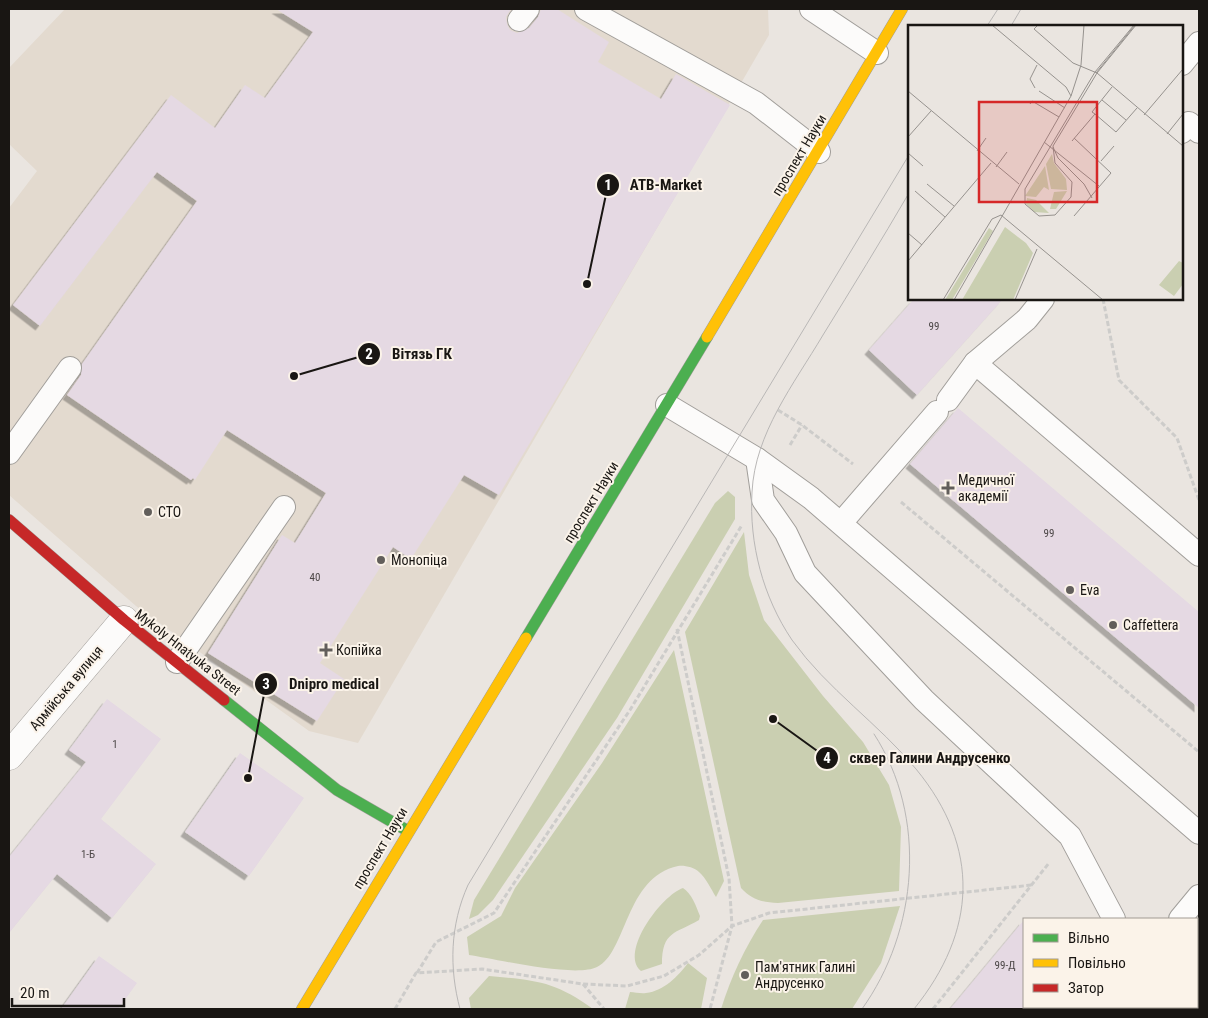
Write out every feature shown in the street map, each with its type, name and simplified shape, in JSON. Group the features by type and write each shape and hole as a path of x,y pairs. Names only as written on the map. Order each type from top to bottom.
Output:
{"main road":[{"name":"проспект Науки","path":"302,1009 819,152 902,9"},
{"name":"Mykoly Hnatyuka Street","path":"9,520 124,620 337,790 408,831"}],"street":[{"name":"Армійська вулиця","path":"9,756 124,620"}],"lane":[{"path":"586,9 756,103 819,152"},
{"path":"811,9 877,53"},
{"path":"1183,63 1199,43"},
{"path":"841,523 942,406 975,363 1027,319 1042,300"},
{"path":"975,363 1199,555"},
{"path":"9,453 70,368"},
{"path":"667,405 766,465 841,523 1199,833"},
{"path":"766,465 763,500 786,533 805,573 924,700 1070,836 1113,918"},
{"path":"177,662 284,507"},
{"path":"1181,918 1199,896"}],"path":[{"path":"1103,300 1119,380 1177,438 1199,500"},
{"path":"778,410 802,425 876,482 1199,752"},
{"path":"766,465 802,425"},
{"path":"395,1009 436,942 494,913 630,710 677,629 763,490"},
{"path":"677,629 729,878 732,926 710,1009"},
{"path":"933,1009 1070,836"},
{"path":"416,973 482,969 582,984 627,986 664,976 699,954 732,926 769,913 1032,884"},
{"path":"582,984 604,1009"}],"shaded area":[{"path":"65,9 768,9 769,35 358,743 309,731 136,606 9,495 9,208 37,171 9,144 9,68"}],"green space":[{"path":"728,491 735,497 735,519 617,718 493,900 478,915 469,919 474,900 715,503"},
{"path":"744,532 749,575 764,620 823,696 863,742 889,785 901,827 899,891 778,903 758,900 741,888 685,632"},
{"path":"674,650 724,881 716,897 704,877 694,869 678,866 661,873 647,884 637,899 615,947 607,959 597,967 586,970 554,969 469,955 467,937 501,916 515,888 602,763"},
{"path":"683,888 693,900 700,916 699,920 677,931 667,939 664,945 662,964 641,971 636,962 635,951 639,938 664,901"},
{"path":"900,906 881,963 852,1009 721,1009 739,963 763,920"},
{"path":"688,963 707,978 701,1009 625,1009 630,992 653,992 665,986"},
{"path":"489,976 532,981 556,987 593,1009 471,1009 469,998"}],"building":[{"path":"276,9 511,9 506,17 507,24 510,30 517,33 529,28 538,17 541,9 557,9 609,42 598,62 661,99 676,74 730,105 499,495 464,475 411,559 393,547 320,663 344,679 317,721 208,653 282,535 295,543 326,493 227,430 195,480 193,478 191,480 67,395 81,375 82,364 197,201 157,172 40,326 13,305 171,95 215,128 245,85 265,98 313,32"},
{"path":"913,300 1002,300 917,395 869,350"},
{"path":"958,408 1199,612 1199,708 910,464"},
{"path":"107,699 161,739 101,819 156,864 112,918 57,874 9,933 9,857 86,762 69,750"},
{"path":"240,753 304,798 249,876 185,832"},
{"path":"1023,921 1024,1009 950,1009"},
{"path":"99,956 137,983 118,1009 61,1009"}],"tram line":[{"path":"988,25 998,9"},
{"path":"1012,25 1021,9"},
{"path":"460,1009 454,978 453,947 458,915 468,885 908,157"},
{"path":"908,195 768,429 760,449 755,470 752,512 753,531 760,569 773,606 792,640 821,674 916,769 937,799 952,829 961,859 963,889 959,920 950,950 935,980 914,1009"},
{"path":"862,1009 881,978 895,945 905,910 909,873 909,837 903,801 891,766 874,734"}],"traffic: fast":[{"path":"526,638 707,337"},
{"path":"224,700 337,790 408,831"}],"traffic: slow":[{"path":"707,337 902,9"},
{"path":"302,1009 526,638"}],"traffic: jam":[{"path":"9,520 124,620 224,700"}],"place":[{"name":"ATB-Market","path":"587,284"},
{"name":"Вітязь ГК","path":"294,376"},
{"name":"Медичної академії","path":"948,488"},
{"name":"СТО","path":"148,512"},
{"name":"Монопіца","path":"381,560"},
{"name":"Eva","path":"1070,590"},
{"name":"Caffettera","path":"1113,625"},
{"name":"Копійка","path":"326,650"},
{"name":"сквер Галини Андрусенко","path":"773,719"},
{"name":"Dnipro medical","path":"248,778"},
{"name":"Пам'ятник Галині Андрусенко","path":"745,975"}]}
